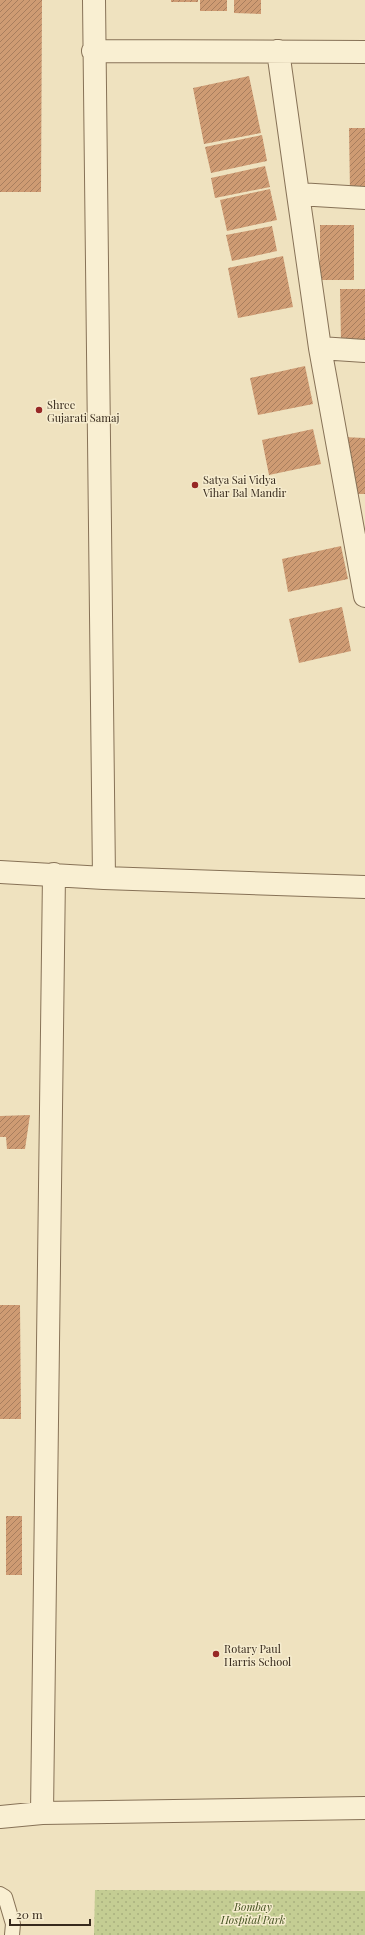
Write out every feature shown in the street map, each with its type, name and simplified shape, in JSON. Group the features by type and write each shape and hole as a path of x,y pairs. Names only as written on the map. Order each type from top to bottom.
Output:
{"street":[{"path":"94,0 93,51 104,878"},
{"path":"93,51 365,52"},
{"path":"278,51 320,348 357,500 365,596"},
{"path":"298,194 365,198"},
{"path":"320,348 365,351"},
{"path":"0,872 104,878 365,887"},
{"path":"42,1813 54,874"},
{"path":"0,1817 42,1813 365,1808"}],"lane":[{"path":"0,1894 5,1898 12,1924 12,1935"}],"green space":[{"name":"Bombay Hospital Park","path":"95,1890 365,1891 365,1935 94,1935"}],"building":[{"path":"0,0 42,0 41,192 0,192"},
{"path":"171,0 198,0 198,2 171,2"},
{"path":"200,0 227,0 227,11 200,11"},
{"path":"234,0 261,0 261,14 234,13"},
{"path":"249,76 261,133 204,144 193,88"},
{"path":"349,128 365,128 365,192 350,192"},
{"path":"262,135 267,161 211,173 205,147"},
{"path":"265,166 270,187 215,198 211,178"},
{"path":"270,189 277,220 227,231 220,200"},
{"path":"320,225 354,225 354,280 320,280"},
{"path":"272,226 277,251 232,261 226,235"},
{"path":"283,256 293,307 238,318 228,268"},
{"path":"340,289 365,289 365,341 341,342"},
{"path":"305,366 313,404 258,415 250,378"},
{"path":"313,429 321,464 269,475 262,440"},
{"path":"343,437 365,438 365,494 358,494"},
{"path":"341,546 348,579 288,592 282,559"},
{"path":"342,607 351,651 299,663 289,619"},
{"path":"30,1115 25,1149 7,1149 6,1137 0,1137 0,1116"},
{"path":"0,1305 20,1305 21,1419 0,1419"},
{"path":"6,1516 22,1516 22,1575 6,1575"}],"place":[{"name":"Shree Gujarati Samaj","path":"39,410"},
{"name":"Satya Sai Vidya Vihar Bal Mandir","path":"195,485"},
{"name":"Rotary Paul Harris School","path":"216,1654"}]}
